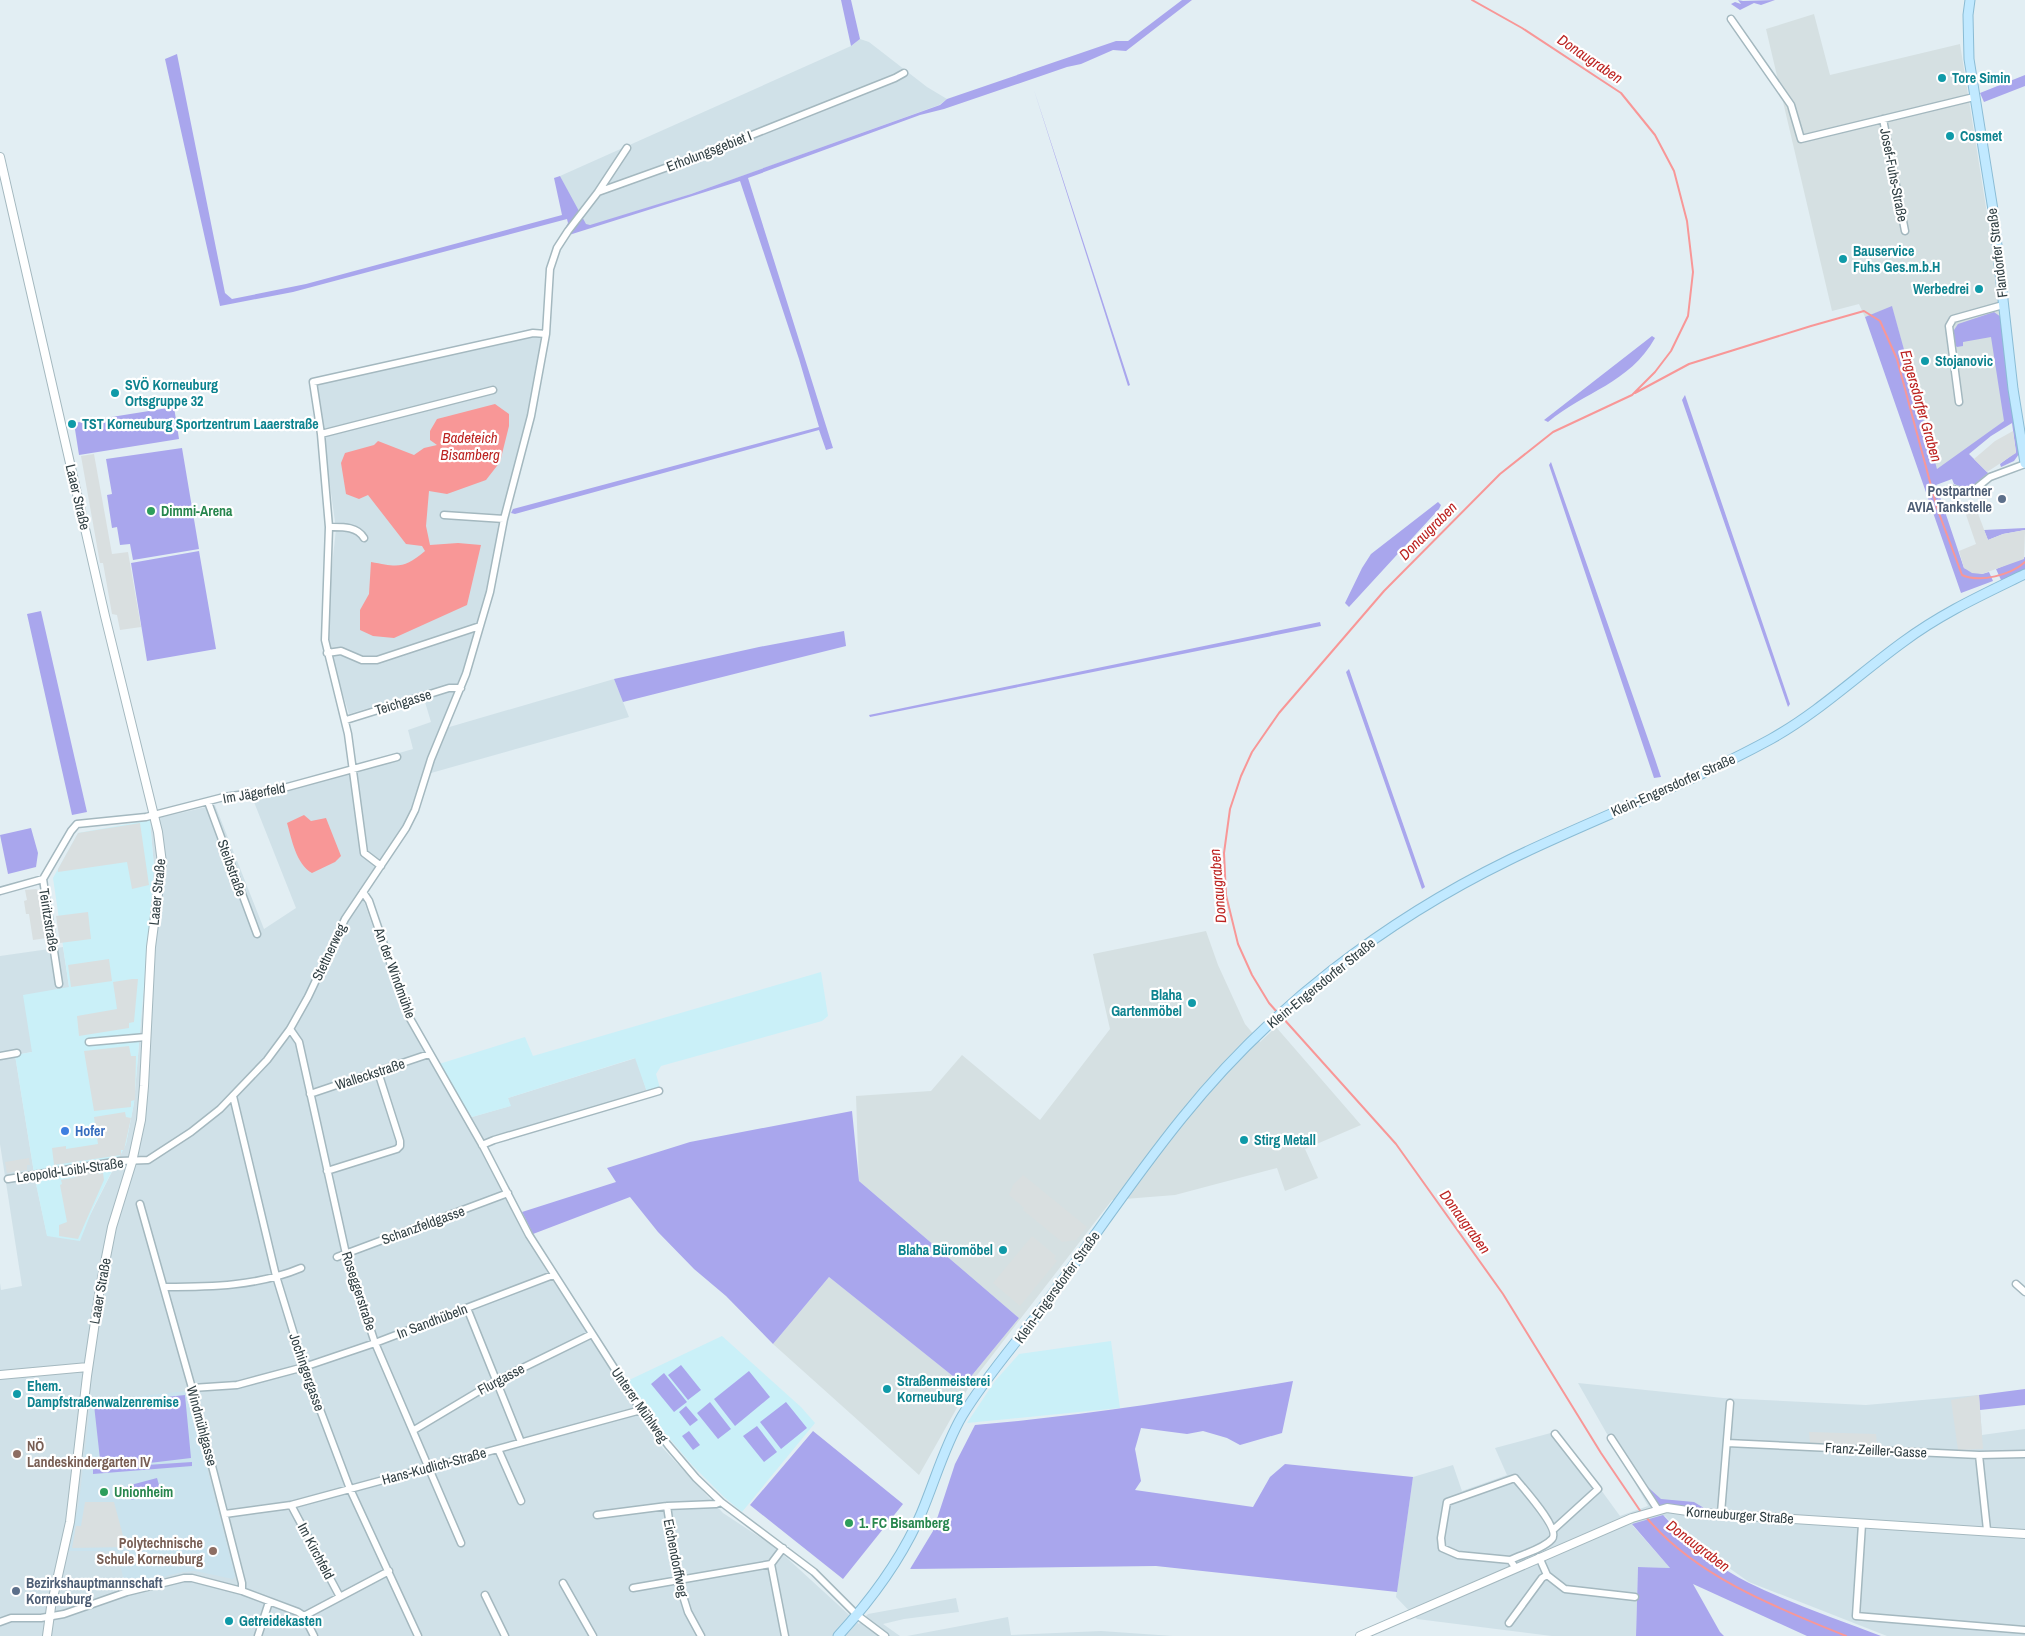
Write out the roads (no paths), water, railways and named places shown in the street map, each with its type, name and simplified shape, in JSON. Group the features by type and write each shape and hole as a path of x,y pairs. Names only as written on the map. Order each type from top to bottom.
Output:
{"main road":[{"name":"Flandorfer Straße","path":"1970,0 1968,44 1974,97 1994,220 2013,389 2025,463"},
{"name":"Klein-Engersdorfer Straße","path":"838,1636 891,1571 909,1539 927,1500 948,1442 970,1403 1180,1120 1224,1069 1286,1009 1363,947 1438,897 1514,857 1771,739 1821,706 1887,653 1924,627 1964,602 2025,574"},
{"name":"Klein-Engersdorfer Straße","path":"2002,586 2025,581"}],"street":[{"name":"Josef-Fuhs-Straße","path":"1731,19 1791,105 1801,139 1974,97"},
{"name":"Erholungsgebiet I","path":"598,192 704,154 904,73"},
{"name":"Josef-Fuhs-Straße","path":"1883,119 1905,231"},
{"path":"598,192 627,148"},
{"name":"Laaer Straße","path":"0,157 105,616 154,814 162,863 151,947 143,1102 139,1131 132,1162 112,1226 100,1288 88,1367 70,1522 49,1617 47,1636"},
{"name":"Stettnerweg","path":"132,1162 148,1160 191,1132 233,1096 267,1060 290,1029 308,997 344,919 381,866 411,818 441,732 461,688 490,592 504,519 531,416 546,334 550,270 557,248 598,192"},
{"path":"1959,402 1949,326 1953,319 2003,305"},
{"path":"381,866 364,853 346,720 328,653 324,630 330,527 313,382 533,333 546,334"},
{"path":"320,434 493,390"},
{"path":"1942,492 1952,489 1970,493 1990,477 2025,463"},
{"path":"444,515 504,519"},
{"path":"330,527 355,529 364,538"},
{"path":"328,653 341,651 357,658 374,660 480,626"},
{"name":"Teichgasse","path":"346,720 449,688 461,688"},
{"name":"Im Jägerfeld","path":"154,814 280,789 396,757"},
{"name":"Steibstraße","path":"208,802 257,934"},
{"name":"Teiritzstraße","path":"60,984 43,879 71,831 78,824 132,819 154,814"},
{"path":"0,891 43,879"},
{"name":"An der Windmühle","path":"362,892 369,901 405,1009 429,1054"},
{"name":"Roseggerstraße","path":"290,1029 299,1042 346,1254 375,1343 461,1543"},
{"path":"88,1042 146,1037"},
{"path":"0,1056 17,1053"},
{"name":"Walleckstraße","path":"310,1094 429,1054"},
{"name":"Unterer Mühlweg","path":"429,1054 482,1145 529,1235 641,1410 674,1452 721,1502 814,1572 857,1615 885,1636"},
{"path":"328,1171 400,1146 378,1072"},
{"path":"482,1145 659,1092"},
{"name":"Jochingergasse","path":"233,1096 276,1276 304,1367 350,1489 418,1636"},
{"name":"Leopold-Loibl-Straße","path":"8,1178 120,1161 132,1162"},
{"name":"Schanzfeldgasse","path":"337,1257 508,1193"},
{"name":"Windmühlgasse","path":"140,1204 192,1388 242,1583 242,1591"},
{"path":"165,1287 224,1286 285,1274 301,1268"},
{"name":"In Sandhübeln","path":"192,1388 237,1385 304,1367 375,1343 553,1275"},
{"path":"2016,1284 2025,1292"},
{"path":"467,1308 521,1442"},
{"name":"Flurgasse","path":"414,1430 496,1381 592,1334"},
{"path":"0,1375 88,1367"},
{"path":"1721,1513 1730,1403"},
{"name":"Hans-Kudlich-Straße","path":"225,1514 291,1505 641,1410"},
{"path":"1554,1530 1515,1478 1447,1502 1441,1538 1442,1548 1458,1554 1510,1560 1540,1547 1552,1539 1554,1530 1598,1489 1555,1434"},
{"path":"1611,1438 1655,1510"},
{"name":"Franz-Zeiller-Gasse","path":"1728,1443 1979,1455 2025,1454"},
{"path":"498,1449 521,1502"},
{"path":"1979,1455 1987,1530"},
{"path":"597,1515 667,1506 716,1504 721,1502"},
{"name":"Im Kirchfeld","path":"291,1505 340,1597"},
{"name":"Eichendorffweg","path":"667,1506 678,1580 688,1612 701,1636"},
{"name":"Korneuburger Straße","path":"1360,1636 1515,1567 1632,1518 1667,1508 1701,1513 1987,1530 2025,1534"},
{"path":"1862,1524 1856,1616 2025,1630"},
{"path":"633,1588 771,1564 783,1548"},
{"path":"1539,1557 1547,1575 1565,1588 1635,1597"},
{"path":"1510,1560 1515,1567"},
{"path":"771,1564 785,1636"},
{"path":"304,1616 389,1571"},
{"path":"1509,1623 1542,1578 1547,1575"},
{"path":"0,1622 11,1618 49,1617 64,1614 127,1592 184,1578 203,1580 242,1591 298,1612 304,1616 314,1636"},
{"path":"563,1583 593,1636"},
{"path":"485,1595 506,1636"},
{"path":"258,1636 269,1602"}],"water":[{"name":"Badeteich Bisamberg","path":"495,404 509,414 509,426 500,462 486,480 447,494 429,491 426,526 430,545 458,543 481,545 467,605 394,638 373,636 360,630 360,610 369,594 371,562 388,565 406,564 425,551 422,546 406,544 368,495 359,499 346,494 341,463 345,453 374,445 378,441 414,455 424,448 437,445 430,440 430,431 437,419"},
{"path":"304,815 311,821 326,818 341,856 335,862 312,873 298,858 287,823"}],"waterway":[{"name":"Donaugraben","path":"1277,1012 1269,1003 1252,975 1238,944 1226,895 1224,853 1230,809 1241,776 1252,752 1279,713 1384,591 1500,474 1553,432 1632,395 1655,372 1671,351 1688,316 1693,272 1687,221 1674,171 1655,135 1621,93 1522,28 1472,0"},
{"name":"Engersdorfer Graben","path":"1635,393 1689,364 1864,311 1880,321 1897,359 1937,508 1962,575 1986,578 2012,571 2025,562"},
{"name":"Donaugraben","path":"1282,1017 1396,1144 1503,1294 1601,1453 1641,1512"},
{"name":"Donaugraben","path":"1646,1517 1688,1557 1738,1588 1765,1602 1846,1636"}],"place":[{"name":"Tore Simin","path":"1942,78"},
{"name":"Cosmet","path":"1950,136"},
{"name":"Bauservice Fuhs Ges.m.b.H","path":"1843,259"},
{"name":"Werbedrei","path":"1979,289"},
{"name":"Stojanovic","path":"1925,361"},
{"name":"SVÖ Korneuburg Ortsgruppe 32","path":"115,393"},
{"name":"TST Korneuburg Sportzentrum Laaerstraße","path":"72,424"},
{"name":"Postpartner AVIA Tankstelle","path":"2002,499"},
{"name":"Dimmi-Arena","path":"151,511"},
{"name":"Blaha Gartenmöbel","path":"1192,1003"},
{"name":"Hofer","path":"65,1131"},
{"name":"Stirg Metall","path":"1244,1140"},
{"name":"Blaha Büromöbel","path":"1003,1250"},
{"name":"Straßenmeisterei Korneuburg","path":"887,1389"},
{"name":"Ehem. Dampfstraßenwalzenremise","path":"17,1394"},
{"name":"NÖ Landeskindergarten IV","path":"17,1454"},
{"name":"Unionheim","path":"104,1492"},
{"name":"1. FC Bisamberg","path":"849,1523"},
{"name":"Polytechnische Schule Korneuburg","path":"213,1551"},
{"name":"Bezirkshauptmannschaft Korneuburg","path":"16,1591"},
{"name":"Getreidekasten","path":"229,1621"}]}
